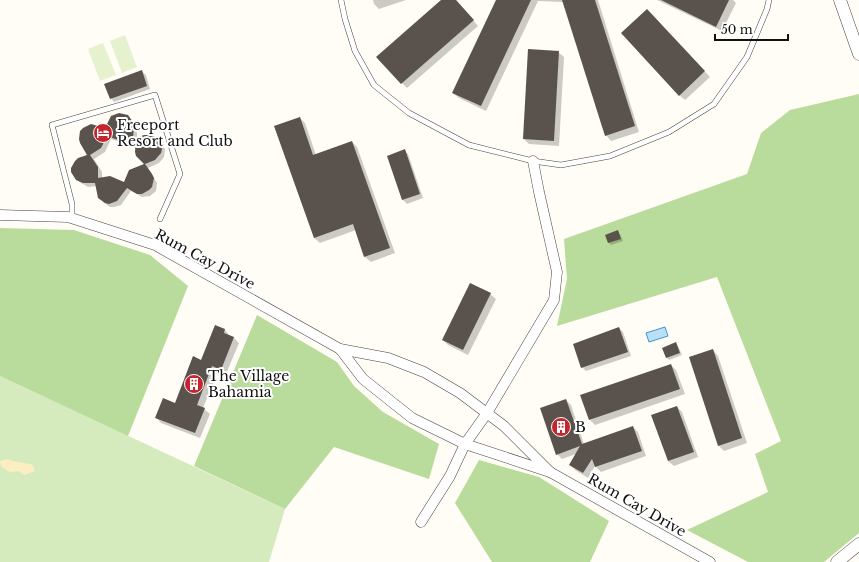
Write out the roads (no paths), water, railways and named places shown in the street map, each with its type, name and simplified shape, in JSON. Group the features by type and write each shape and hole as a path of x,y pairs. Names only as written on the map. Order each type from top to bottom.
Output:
{"street":[{"path":"840,0 859,54"},
{"path":"421,522 450,476 464,444 487,412 554,300 557,272 538,192 533,161"},
{"name":"Rum Cay Drive","path":"0,215 68,217 155,245 340,349 388,358 424,372 460,393 487,412 504,426 550,472"},
{"name":"Rum Cay Drive","path":"340,349 363,379 412,418 464,444 550,472 710,562"},
{"path":"837,562 859,544"}],"lane":[{"path":"341,0 354,51 374,85 409,113 469,145 533,161 561,165 610,156 669,132 714,104 747,57 767,9 769,0"},
{"path":"72,218 72,204 52,125 155,95 180,174 160,219"}],"water":[{"path":"665,327 668,336 649,342 646,333"}],"place":[{"name":"Freeport Resort and Club","path":"103,133"},
{"name":"The Village Bahamia","path":"194,384"},
{"name":"B","path":"561,427"}]}
